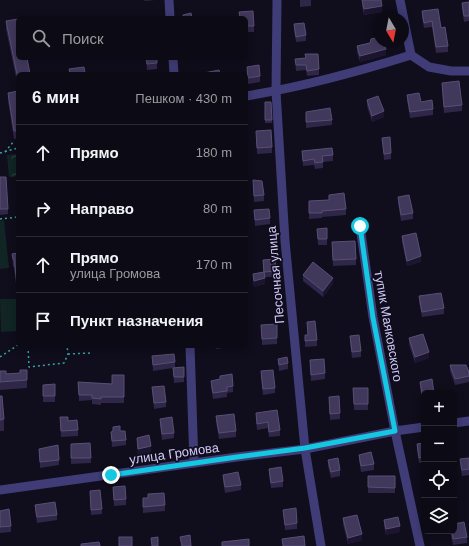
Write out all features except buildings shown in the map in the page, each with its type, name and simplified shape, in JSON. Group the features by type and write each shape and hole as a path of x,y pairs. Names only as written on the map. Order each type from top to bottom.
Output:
{"street":[{"path":"169,0 170,16"},
{"name":"Песочная улица","path":"277,0 276,91 285,241 305,448 320,546"},
{"path":"400,0 411,55 429,67 451,71 469,71"},
{"path":"248,96 276,91 359,71 411,55"},
{"path":"173,60 174,72"},
{"name":"тупик Маяковского","path":"360,226 373,318 395,431 420,546"},
{"path":"190,348 194,463"},
{"path":"457,423 469,421"},
{"name":"улица Громова","path":"0,490 305,448 421,427"}],"path":[{"path":"5,152 14,141"},
{"path":"0,153 16,149"},
{"path":"0,219 16,217"},
{"path":"0,357 16,346"},
{"path":"28,348 29,366 64,363 68,354 67,348"},
{"path":"68,354 91,353"}],"green space":[{"path":"16,154 16,176 9,177 7,155"},
{"path":"4,220 9,268 0,269 0,221"},
{"path":"0,299 16,299 16,331 1,332"}],"route":[{"path":"111,475 305,448 395,431 373,318 360,226"}]}
